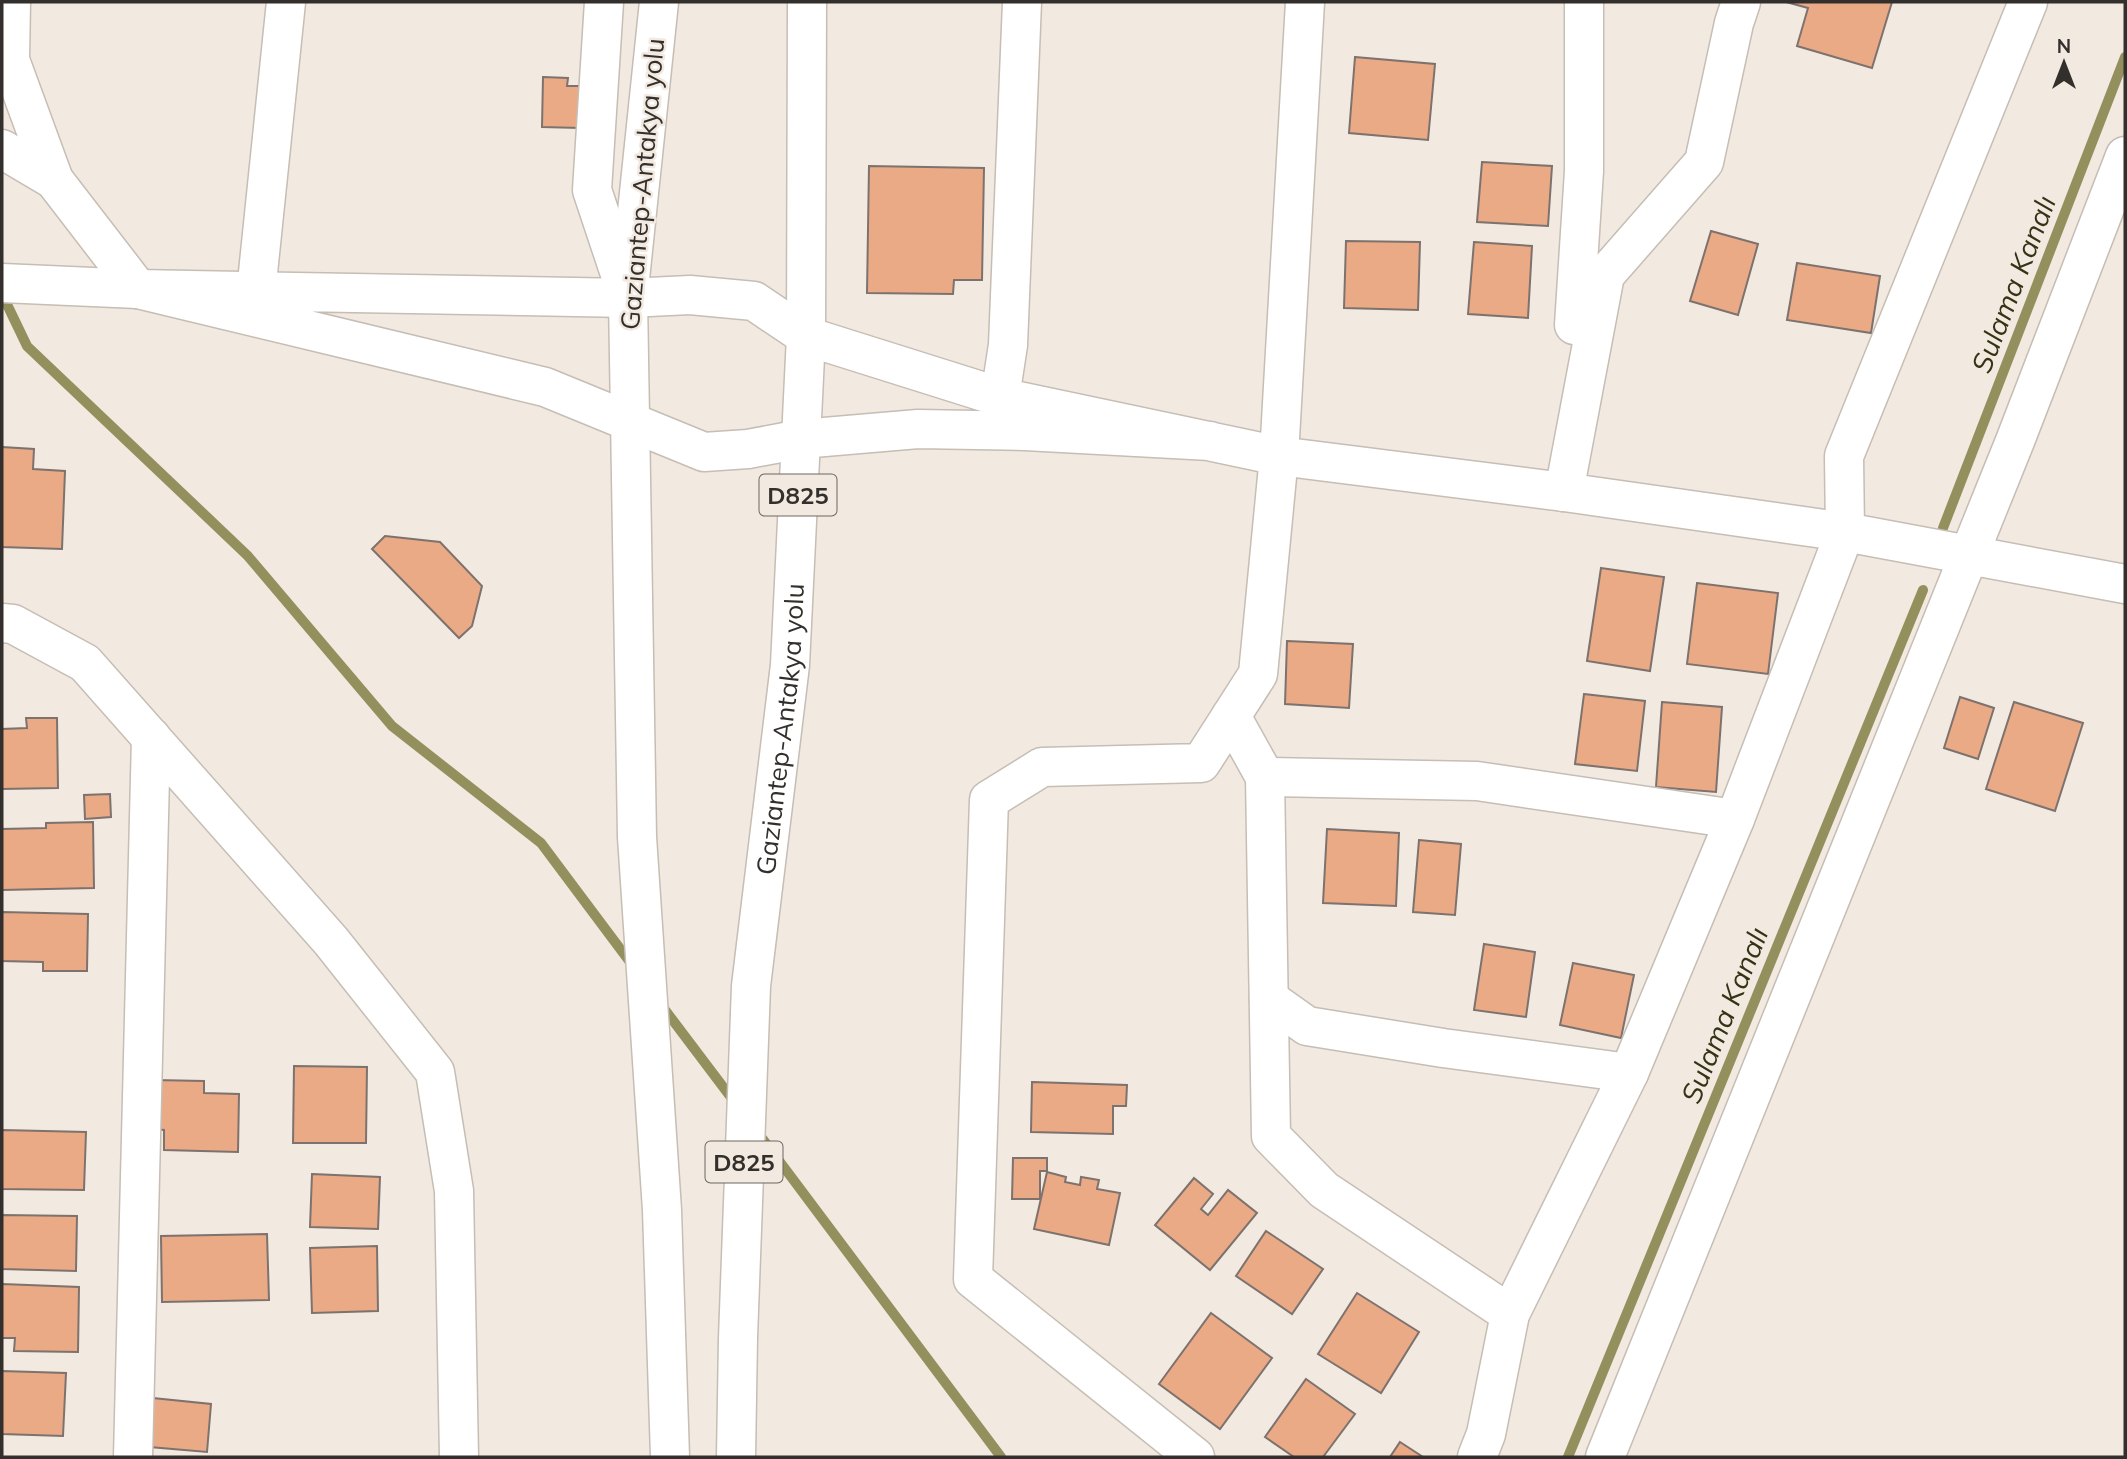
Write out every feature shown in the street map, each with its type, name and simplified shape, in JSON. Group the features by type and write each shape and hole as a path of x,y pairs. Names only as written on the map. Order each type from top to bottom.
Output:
{"main road":[{"path":"12,2 10,60 54,180 138,289 545,387 704,452 748,449 801,439 918,429 1025,431 1210,441"},
{"path":"256,292 286,2"},
{"path":"604,2 592,190 628,298"},
{"name":"Gaziantep-Antakya yolu","path":"659,2 628,298 637,837 662,1210 670,1457"},
{"name":"Gaziantep-Antakya yolu","path":"736,1457 751,986 790,665 806,336 807,2"},
{"path":"1000,397 1008,345 1022,2"},
{"path":"1195,1457 973,1279 989,800 1042,767 1201,763 1258,674 1279,456 1305,2"},
{"path":"1564,492 1584,171 1584,2"},
{"path":"1564,492 1605,275 1704,162 1741,2"},
{"path":"1477,1457 1486,1434 1510,1314 1629,1073 1735,819 1845,532 1844,456 2028,2"},
{"path":"2,149 54,180"},
{"path":"1605,1457 1970,555 2125,156"},
{"path":"2,283 256,292 628,298 690,295 754,301 806,336 1000,397 1279,456 1564,492 1845,532 2125,584"},
{"path":"2,623 13,624 85,663 331,941 435,1072 454,1191 459,1457"},
{"path":"1231,716 1265,777 1271,1136 1324,1190 1510,1314"},
{"path":"133,1457 151,737"},
{"path":"1265,777 1476,781 1735,819"},
{"path":"1269,999 1307,1026 1443,1048 1629,1073"}],"building":[{"path":"1786,2 1892,2 1872,68 1797,46 1808,8"},
{"path":"1355,57 1435,64 1428,140 1349,133"},
{"path":"543,77 568,78 567,86 580,86 580,128 542,127"},
{"path":"1482,162 1552,166 1548,226 1477,222"},
{"path":"869,166 984,168 982,280 954,280 953,294 867,293"},
{"path":"1711,231 1758,244 1738,315 1690,301"},
{"path":"1346,241 1420,242 1418,310 1344,308"},
{"path":"1474,242 1532,246 1528,318 1468,314"},
{"path":"1797,263 1880,276 1871,333 1787,320"},
{"path":"2,447 34,449 33,469 65,471 62,549 2,547"},
{"path":"385,536 440,542 482,586 472,626 459,638 372,549"},
{"path":"1601,568 1664,577 1650,671 1587,661"},
{"path":"1697,583 1778,593 1768,674 1687,664"},
{"path":"1287,641 1353,644 1349,708 1285,704"},
{"path":"1584,694 1645,701 1637,771 1575,764"},
{"path":"1960,697 1994,708 1978,759 1944,748"},
{"path":"1662,702 1722,707 1716,792 1656,787"},
{"path":"2014,702 2083,723 2055,811 1986,789"},
{"path":"26,718 57,718 58,788 2,789 2,729 27,728"},
{"path":"110,794 111,817 85,819 84,795"},
{"path":"93,822 94,888 2,890 2,829 46,828 46,823"},
{"path":"1327,829 1399,833 1396,906 1323,903"},
{"path":"1419,840 1461,844 1455,915 1413,912"},
{"path":"2,912 88,914 87,971 43,971 43,962 2,961"},
{"path":"1484,944 1535,952 1526,1017 1474,1010"},
{"path":"1573,963 1634,975 1621,1038 1560,1025"},
{"path":"294,1066 367,1067 366,1143 293,1143"},
{"path":"154,1080 204,1081 204,1093 239,1094 238,1152 164,1150 164,1130 153,1129"},
{"path":"1032,1082 1127,1085 1126,1106 1113,1106 1113,1134 1031,1132"},
{"path":"2,1130 86,1132 84,1190 2,1189"},
{"path":"1013,1158 1047,1158 1047,1171 1040,1171 1040,1199 1012,1199"},
{"path":"1047,1172 1066,1177 1065,1182 1080,1185 1081,1177 1099,1180 1097,1189 1120,1193 1109,1245 1034,1229"},
{"path":"312,1174 380,1177 378,1229 310,1227"},
{"path":"1194,1178 1213,1194 1201,1209 1208,1215 1228,1190 1257,1213 1210,1270 1155,1225"},
{"path":"2,1215 77,1216 76,1271 2,1269"},
{"path":"1266,1231 1323,1269 1292,1314 1236,1276"},
{"path":"267,1234 269,1300 162,1302 161,1236"},
{"path":"377,1246 378,1311 312,1313 310,1248"},
{"path":"2,1284 79,1287 78,1352 14,1351 15,1338 2,1338"},
{"path":"1357,1293 1419,1332 1381,1393 1318,1354"},
{"path":"1211,1313 1272,1358 1220,1429 1159,1384"},
{"path":"2,1371 66,1373 63,1436 2,1434"},
{"path":"1306,1379 1355,1414 1323,1457 1294,1457 1265,1437"},
{"path":"143,1397 211,1404 207,1452 138,1446"},
{"path":"1400,1442 1423,1457 1390,1457"}],"waterway":[{"name":"Sulama Kanalı","path":"1943,528 2125,57"},
{"path":"2,294 27,346 247,555 392,726 541,843 633,966"},
{"name":"Sulama Kanalı","path":"1568,1457 1923,590"},
{"path":"659,1002 736,1104"},
{"path":"756,1130 1001,1457"}]}
